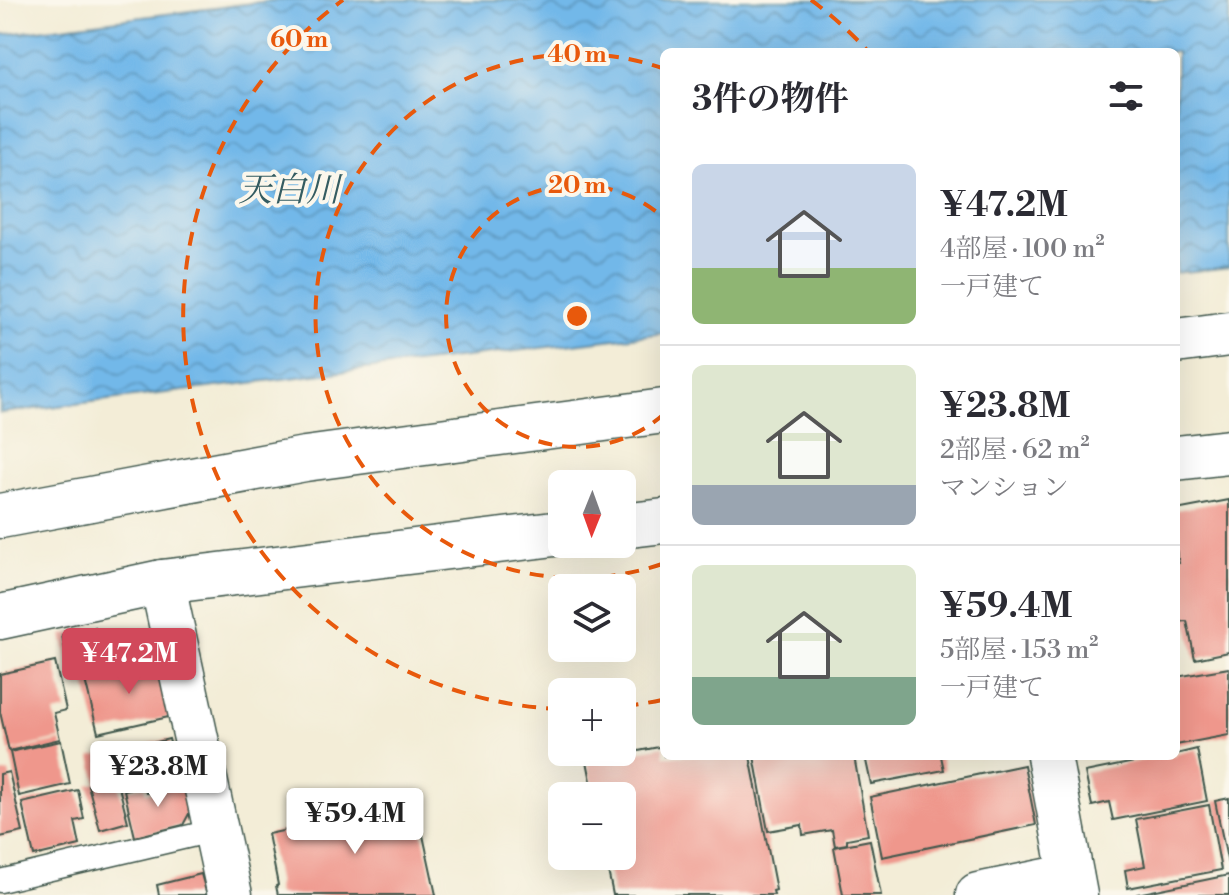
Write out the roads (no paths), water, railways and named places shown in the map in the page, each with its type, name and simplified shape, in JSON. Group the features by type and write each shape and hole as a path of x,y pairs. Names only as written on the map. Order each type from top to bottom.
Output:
{"street":[{"path":"1180,340 1229,334"},
{"path":"0,516 305,459 660,412"},
{"path":"1180,458 1229,452"},
{"path":"636,524 660,521"},
{"path":"0,617 162,582 548,535"},
{"path":"162,582 230,895"},
{"path":"978,895 1073,885 1050,760"}],"lane":[{"path":"0,881 216,830"}],"water":[{"name":"天白川","path":"277,0 1229,0 1229,267 1180,273 1180,48 660,48 660,333 0,413 0,35"}]}
